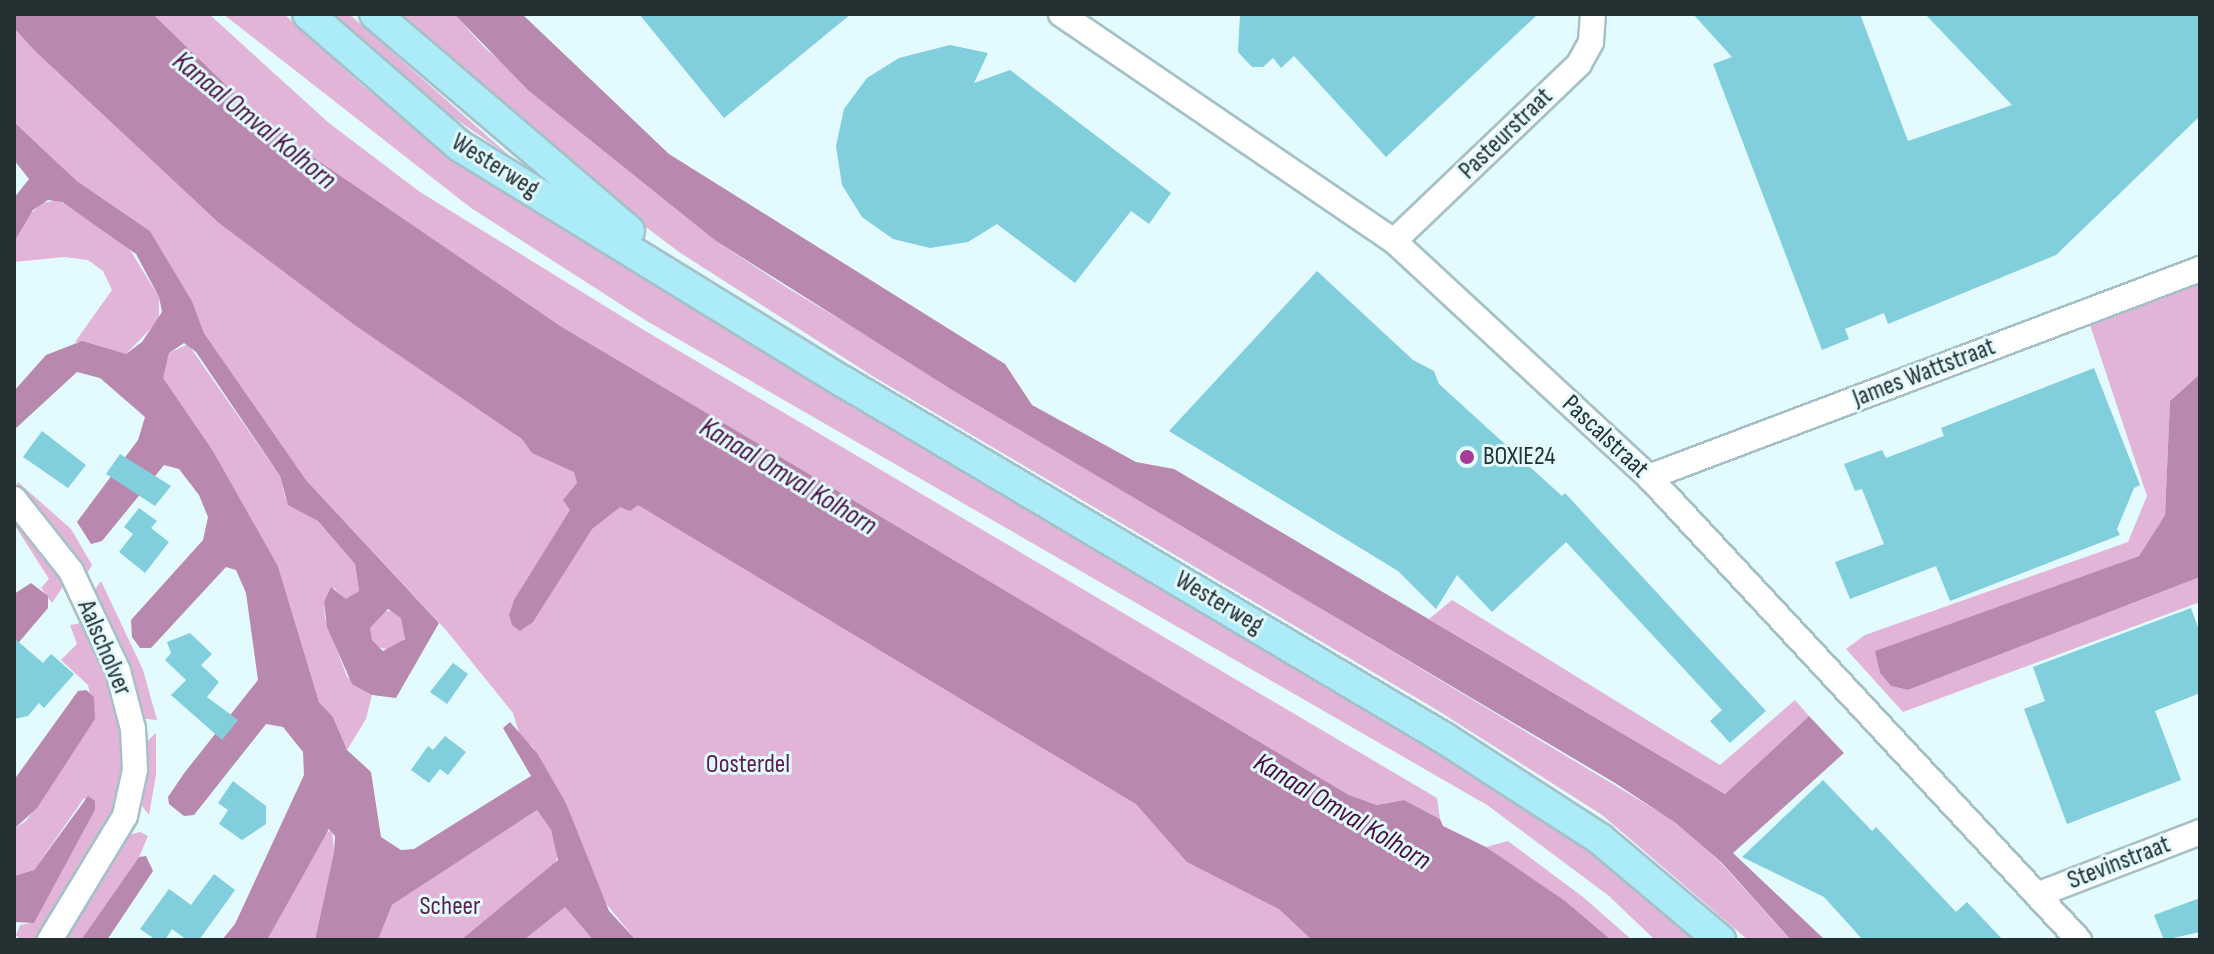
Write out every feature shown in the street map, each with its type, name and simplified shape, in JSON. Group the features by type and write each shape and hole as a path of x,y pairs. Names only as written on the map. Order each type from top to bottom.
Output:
{"main road":[{"name":"Westerweg","path":"308,14 460,146 1444,738 1600,839 1720,940"},
{"name":"Westerweg","path":"375,14 701,291"}],"street":[{"name":"Pascalstraat","path":"1061,14 1394,241 1649,477 2079,940"},
{"name":"Pasteurstraat","path":"1394,241 1579,64 1591,42 1593,14"},
{"name":"James Wattstraat","path":"1649,477 2200,269"},
{"name":"Aalscholver","path":"14,499 71,571 118,671 133,729 135,770 125,816 50,940"},
{"name":"Stevinstraat","path":"2037,895 2200,832"}],"green space":[{"path":"153,14 209,14 329,123 420,192 647,332 1437,798 1440,819 1404,800 1377,805 1349,795 562,327 310,155 233,92"},
{"path":"223,14 284,14 364,87 478,174 1527,806 1592,850 1702,940 1655,940 1609,896 1487,805 645,320 471,208"},
{"path":"327,14 349,14 512,158 437,106"},
{"path":"402,14 454,14 485,48 716,241 786,287 1676,822 1721,863 1791,940 1748,940 1602,815 1437,710 874,377 679,252 610,200"},
{"name":"Oosterdel","path":"14,28 33,49 1345,940 636,940 603,900 566,803 532,746 521,739 513,713 446,630 306,480 204,333 192,301 150,231 77,181 14,122"},
{"path":"58,200 127,245 159,297 159,320 126,354 75,342 112,290 103,271 88,260 64,257 14,262 14,242 29,215 42,203"},
{"path":"2200,284 2200,374 2170,401 2165,515 2139,556 1876,651 1880,673 1891,686 1908,690 2200,577 2200,602 1903,712 1846,649 1865,635 2128,542 2147,496 2090,325"},
{"path":"188,344 280,476 286,500 318,521 355,564 359,591 346,600 334,588 324,602 325,618 347,677 372,695 366,719 347,750 333,717 319,702 278,566 213,451 162,378 169,353"},
{"path":"18,482 71,529 92,565 86,575 80,575 14,490"},
{"path":"14,510 68,579 52,603 41,588 49,579 14,524"},
{"path":"101,581 143,670 157,720 139,718 91,595"},
{"path":"1452,600 1720,765 1795,700 1809,716 1725,794 1429,619"},
{"path":"387,611 400,617 406,630 400,643 387,649 374,643 368,630 374,617"},
{"path":"88,622 127,729 122,799 42,940 21,940 16,935 20,925 34,922 95,810 84,798 34,870 14,876 14,829 26,821 95,719 88,685 61,660 77,644 70,625"},
{"path":"156,733 156,775 149,815 136,798 143,745"},
{"name":"Scheer","path":"537,810 551,830 558,855 555,864 461,940 378,940 392,905"},
{"path":"332,829 334,852 315,940 267,940 322,837"},
{"path":"140,832 148,836 139,857 81,940 58,940 124,836"},
{"path":"1508,841 1583,897 1632,940 1611,940 1486,847"},
{"path":"565,907 593,940 524,940 562,909"}],"water":[{"name":"Kanaal Omval Kolhorn","path":"14,14 153,14 233,92 310,155 562,327 1349,795 1377,805 1404,800 1440,819 1443,826 1486,847 1565,901 1611,940 1312,940 1279,909 1187,862 1136,804 638,505 630,511 620,507 592,529 533,622 520,631 512,625 509,615 514,600 570,510 563,500 577,483 574,472 532,453 522,439 356,326 219,223 33,49 14,28"},
{"path":"454,14 522,14 669,154 1005,364 1032,405 1136,462 1174,469 1725,794 1809,716 1844,753 1733,853 1825,940 1791,940 1722,863 1676,823 1615,783 954,391 716,241 528,90"},
{"path":"14,122 77,181 150,231 192,301 204,333 306,480 439,623 396,698 372,695 352,684 327,627 324,602 331,587 346,599 359,591 355,564 318,521 288,505 280,476 196,352 184,343 169,353 163,378 213,451 278,566 319,702 333,717 347,750 371,772 381,837 401,850 414,849 531,776 503,728 510,722 537,753 566,803 609,911 636,940 593,940 565,907 524,940 461,940 558,860 551,830 537,810 392,905 378,940 315,940 334,852 335,836 329,829 267,940 222,940 235,924 304,775 303,752 283,727 266,724 194,815 184,816 169,804 168,797 185,772 258,680 246,593 236,570 226,567 151,648 140,648 132,637 131,620 203,540 208,517 199,495 179,469 164,465 102,541 91,544 77,522 138,440 145,417 100,378 77,372 14,430 14,391 46,355 82,341 126,354 142,342 162,312 159,297 136,254 62,202 48,200 33,210 14,242 14,198 29,179 14,160","holes":["388,609 401,618 405,639 383,651 372,640 370,628"]},
{"path":"2200,374 2200,577 1908,690 1891,686 1880,673 1875,651 2139,556 2165,515 2170,401"},
{"path":"31,583 48,596 48,608 14,648 14,594"},
{"path":"86,690 94,697 95,719 37,808 14,829 14,780 78,691"},
{"path":"88,796 95,801 95,810 34,923 14,922 14,876 34,870"},
{"path":"146,856 153,871 107,940 81,940 139,857"}],"building":[{"path":"639,14 851,14 724,118"},
{"path":"1240,14 1538,14 1386,157 1294,56 1281,68 1273,58 1263,67 1252,67 1238,52"},
{"path":"1693,14 1860,14 1908,141 2012,105 1925,14 2200,14 2200,116 2056,255 1888,324 1884,313 1845,329 1849,339 1822,350 1713,64 1732,57"},
{"path":"950,45 988,53 974,83 1010,70 1171,193 1149,224 1131,211 1075,283 997,224 968,242 930,248 893,239 862,217 842,185 836,146 844,109 867,78 899,58"},
{"path":"1317,271 1413,360 1434,371 1439,384 1562,496 1565,493 1766,711 1730,743 1710,721 1722,710 1566,542 1492,612 1457,575 1436,609 1398,571 1169,431"},
{"path":"2094,368 2140,485 2134,488 2117,529 2120,535 1950,601 1936,566 1850,599 1835,562 1884,544 1862,489 1855,491 1844,464 1882,450 1886,458 1944,436 1941,428"},
{"path":"42,431 86,465 68,488 23,457"},
{"path":"120,454 171,486 155,506 106,474"},
{"path":"139,508 157,521 151,528 169,542 145,573 119,552 133,534 124,527"},
{"path":"2191,608 2200,633 2200,693 2155,711 2181,780 2067,824 2024,709 2045,701 2033,667"},
{"path":"190,633 212,654 201,665 219,682 207,697 238,720 222,740 171,695 186,680 165,660 171,653 167,642"},
{"path":"14,638 43,663 51,654 74,674 44,708 39,703 28,716 14,719"},
{"path":"453,663 468,674 447,704 430,692"},
{"path":"445,736 466,752 448,775 440,769 429,783 411,770 428,746 433,750"},
{"path":"1823,780 1872,831 1876,827 1956,912 1967,902 2003,940 1863,940 1824,897 1742,857"},
{"path":"233,781 266,806 266,824 242,840 219,824 228,810 218,803"},
{"path":"214,874 235,890 199,940 187,940 172,929 165,940 156,940 140,929 169,889 191,905"},
{"path":"2200,898 2200,932 2164,940 2154,915"}],"place":[{"name":"BOXIE24","path":"1467,457"}]}
